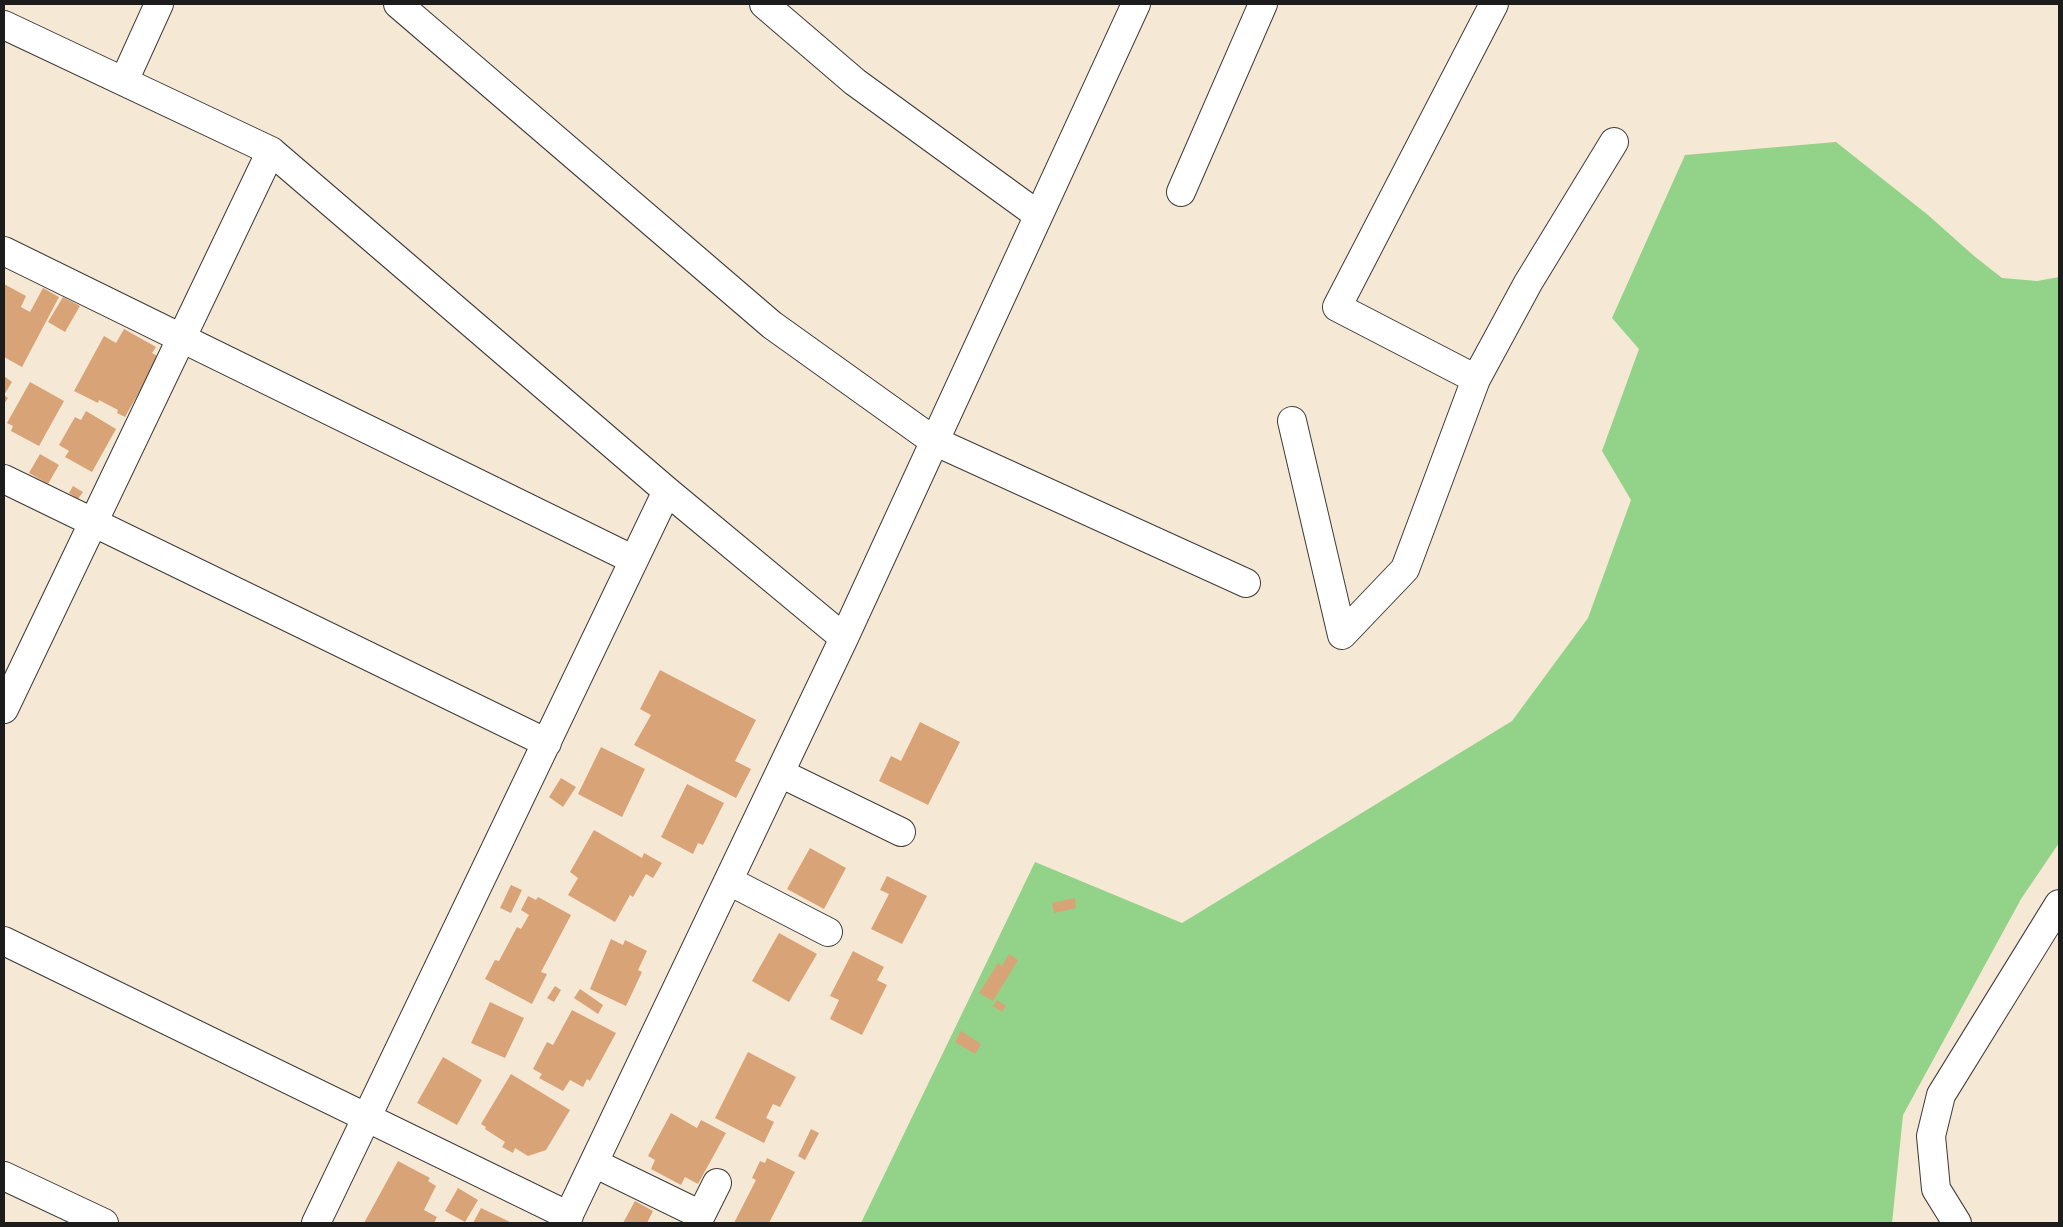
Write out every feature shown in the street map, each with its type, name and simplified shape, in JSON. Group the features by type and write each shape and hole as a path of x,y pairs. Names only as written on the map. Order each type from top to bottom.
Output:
{"street":[{"path":"124,81 159,4"},
{"path":"398,4 772,325 934,441 1246,583"},
{"path":"764,4 855,82 1038,215"},
{"path":"4,941 368,1117 567,1220 844,638 1136,4"},
{"path":"1181,192 1263,4"},
{"path":"1476,379 1337,307 1494,4"},
{"path":"4,25 271,151 667,491 844,638"},
{"path":"1292,421 1342,635 1405,569 1476,379 1528,283 1614,142"},
{"path":"4,708 271,151"},
{"path":"4,250 634,560"},
{"path":"4,479 547,743"},
{"path":"316,1223 667,491"},
{"path":"780,773 901,832"},
{"path":"729,881 828,932"},
{"path":"1957,1223 1936,1189 1931,1136 1941,1095 2059,904"},
{"path":"594,1163 699,1219 717,1183"},
{"path":"4,1176 104,1223"}],"green space":[{"path":"1836,142 1928,215 2002,278 2037,281 2059,277 2059,843 2021,899 1903,1115 1892,1223 861,1223 1035,862 1182,923 1512,721 1588,618 1631,500 1602,451 1639,349 1612,318 1685,155"}],"building":[{"path":"4,284 26,296 21,307 30,312 43,288 59,297 22,367 4,357"},
{"path":"63,297 80,306 65,332 48,322"},
{"path":"124,329 156,347 152,353 159,357 125,417 117,413 118,410 99,400 98,403 74,391 104,336 116,343"},
{"path":"4,376 12,382 4,395"},
{"path":"30,382 64,401 39,446 11,431 13,426 7,423"},
{"path":"4,395 8,398 4,404"},
{"path":"86,411 116,429 92,472 65,457 69,451 59,445 75,417 81,420"},
{"path":"40,454 59,465 48,484 29,473"},
{"path":"73,486 83,492 78,499 69,493"},
{"path":"660,670 756,720 735,761 751,769 736,798 634,745 651,715 640,709"},
{"path":"920,722 960,742 928,805 879,781 891,756 901,761"},
{"path":"601,747 645,769 622,817 578,794"},
{"path":"561,778 576,787 563,807 549,797"},
{"path":"687,784 724,803 703,845 698,843 693,854 661,837"},
{"path":"594,830 642,858 644,853 662,863 653,878 646,874 633,897 630,895 615,922 568,895 578,878 570,872"},
{"path":"810,848 846,868 824,909 787,889"},
{"path":"887,876 927,896 902,944 871,929 889,894 880,890"},
{"path":"511,885 522,890 511,913 500,908"},
{"path":"528,896 536,900 538,897 571,915 541,972 547,974 532,1004 485,979 495,960 499,961 517,927 521,929 529,915 521,910"},
{"path":"1075,898 1076,908 1054,913 1052,903"},
{"path":"779,933 817,954 789,1002 752,981"},
{"path":"611,939 623,945 625,940 647,951 638,970 642,972 626,1006 590,989"},
{"path":"853,951 884,967 877,980 887,985 862,1035 830,1019 839,1000 830,996"},
{"path":"1009,954 1018,960 993,1001 979,993 998,963 1002,966"},
{"path":"555,986 561,990 554,1002 547,998"},
{"path":"580,989 603,1005 598,1014 574,998"},
{"path":"997,1000 1006,1006 1002,1012 993,1006"},
{"path":"490,1002 524,1018 505,1058 471,1043"},
{"path":"572,1010 616,1033 590,1081 587,1079 583,1087 570,1080 563,1091 539,1078 542,1074 533,1069 547,1042 553,1045"},
{"path":"961,1031 981,1044 975,1054 955,1042"},
{"path":"748,1052 796,1077 780,1107 773,1104 766,1118 774,1122 764,1143 715,1118"},
{"path":"443,1057 482,1080 457,1125 417,1103"},
{"path":"511,1074 570,1110 546,1150 528,1156 515,1148 513,1153 502,1147 505,1142 485,1129 486,1127 481,1124"},
{"path":"671,1113 697,1128 701,1120 726,1133 698,1184 685,1177 681,1185 651,1169 655,1160 648,1156"},
{"path":"811,1129 819,1133 805,1160 798,1156"},
{"path":"767,1158 795,1172 769,1223 734,1223 756,1180 752,1178 760,1161 765,1163"},
{"path":"398,1161 430,1178 428,1181 436,1186 424,1210 437,1217 434,1223 364,1223"},
{"path":"458,1188 478,1200 465,1222 445,1211"},
{"path":"635,1201 653,1211 647,1223 623,1223"},
{"path":"481,1208 512,1223 473,1223"}]}
